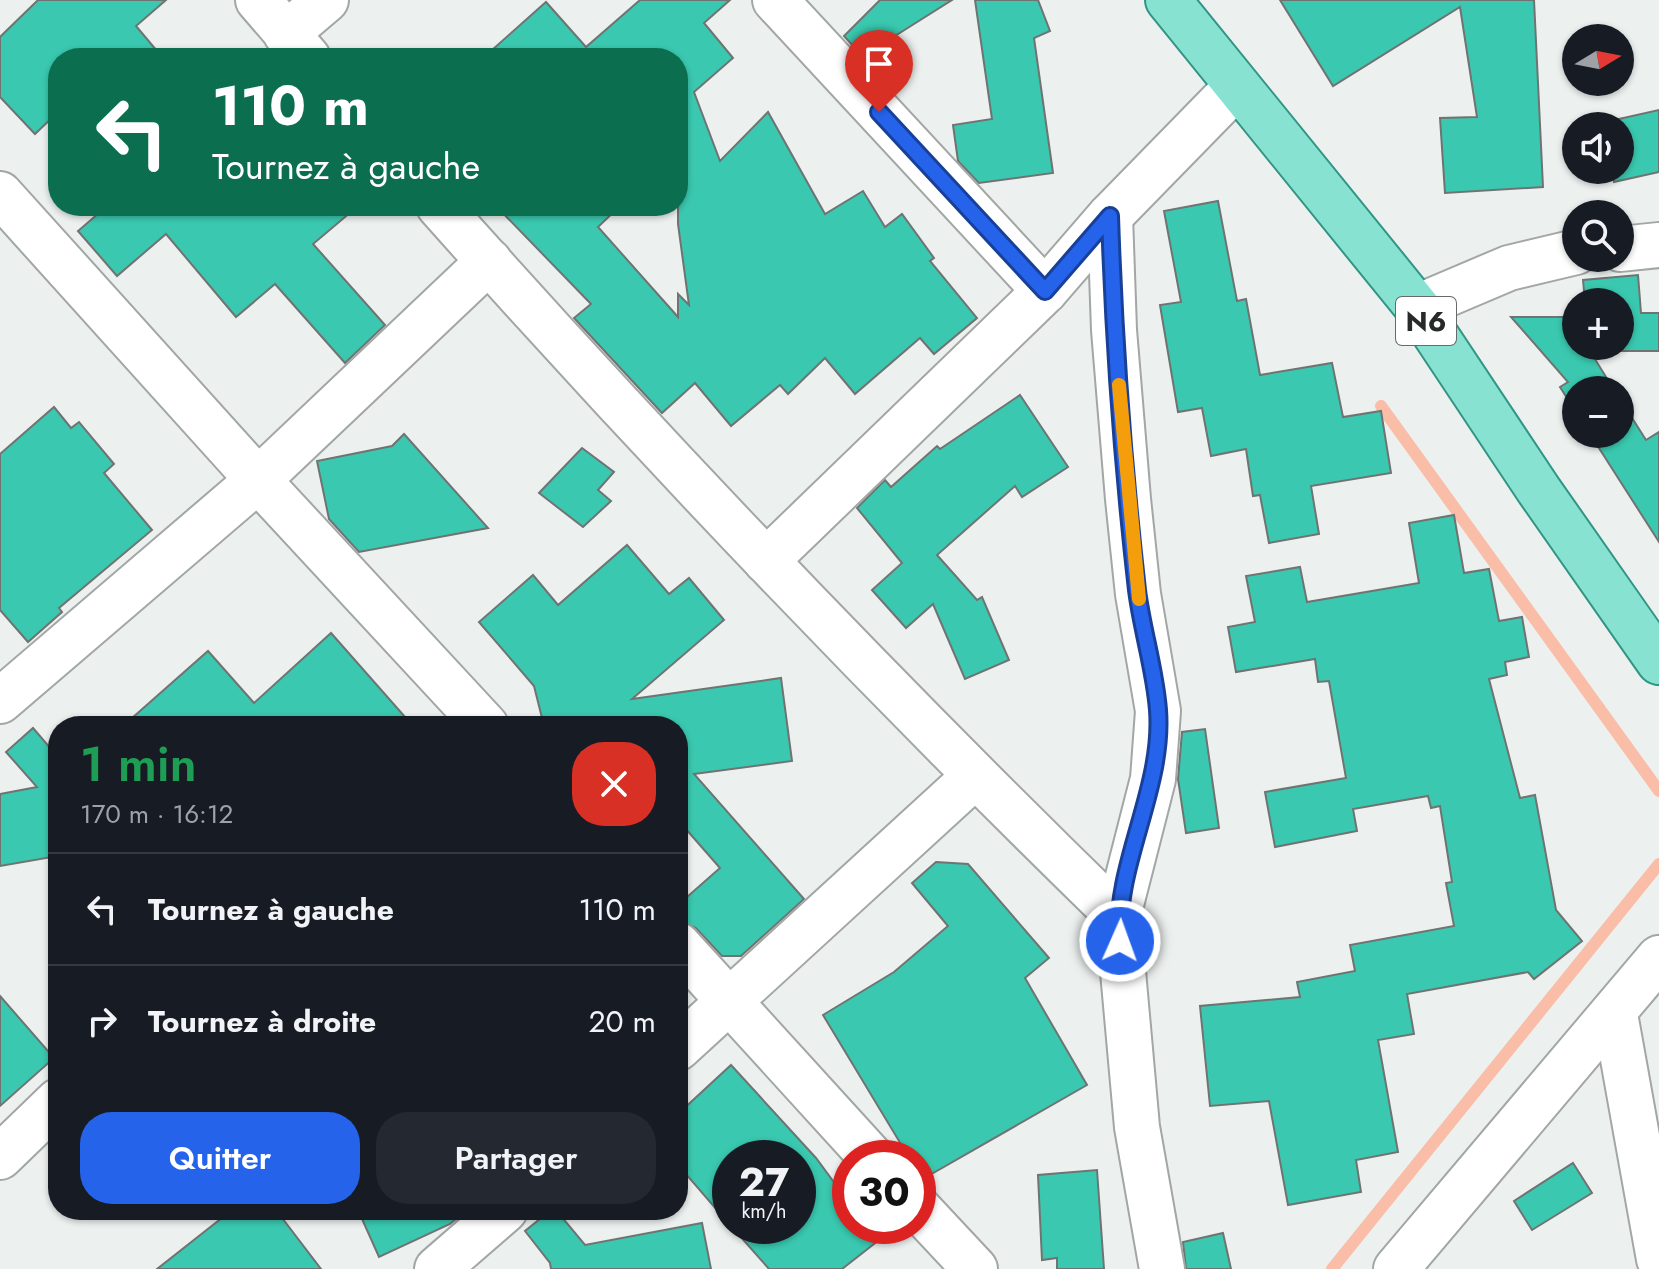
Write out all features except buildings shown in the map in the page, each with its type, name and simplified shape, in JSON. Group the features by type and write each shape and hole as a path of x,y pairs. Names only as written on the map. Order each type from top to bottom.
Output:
{"main road":[{"name":"N6","path":"1173,1 1237,86 1417,307 1538,489 1659,662"}],"street":[{"path":"258,0 297,46 326,0"},
{"path":"775,0 1045,291"},
{"path":"766,561 1045,291 1110,216 1237,86"},
{"path":"0,194 467,716"},
{"path":"448,216 766,561 975,776 1118,916"},
{"path":"1110,216 1114,330 1128,499 1138,594 1158,711 1153,779 1118,916 1137,1127 1162,1269"},
{"path":"1634,248 1659,245"},
{"path":"1417,307 1509,268 1562,255"},
{"path":"0,701 258,480 489,261"},
{"path":"688,1038 975,776"},
{"path":"688,956 855,1140"},
{"path":"1396,1269 1615,1014 1659,958"},
{"path":"1615,1014 1659,1259"},
{"path":"0,1157 48,1111"},
{"path":"437,1269 493,1220"},
{"path":"936,1227 975,1269"}],"waterway":[{"path":"1381,406 1659,791"},
{"path":"1332,1269 1659,864"}],"slow traffic":[{"path":"1119,385 1139,599"}],"route":[{"path":"879,112 1045,291 1110,216 1114,330 1128,499 1138,594 1158,711 1153,779 1118,916 1120,941"}]}
